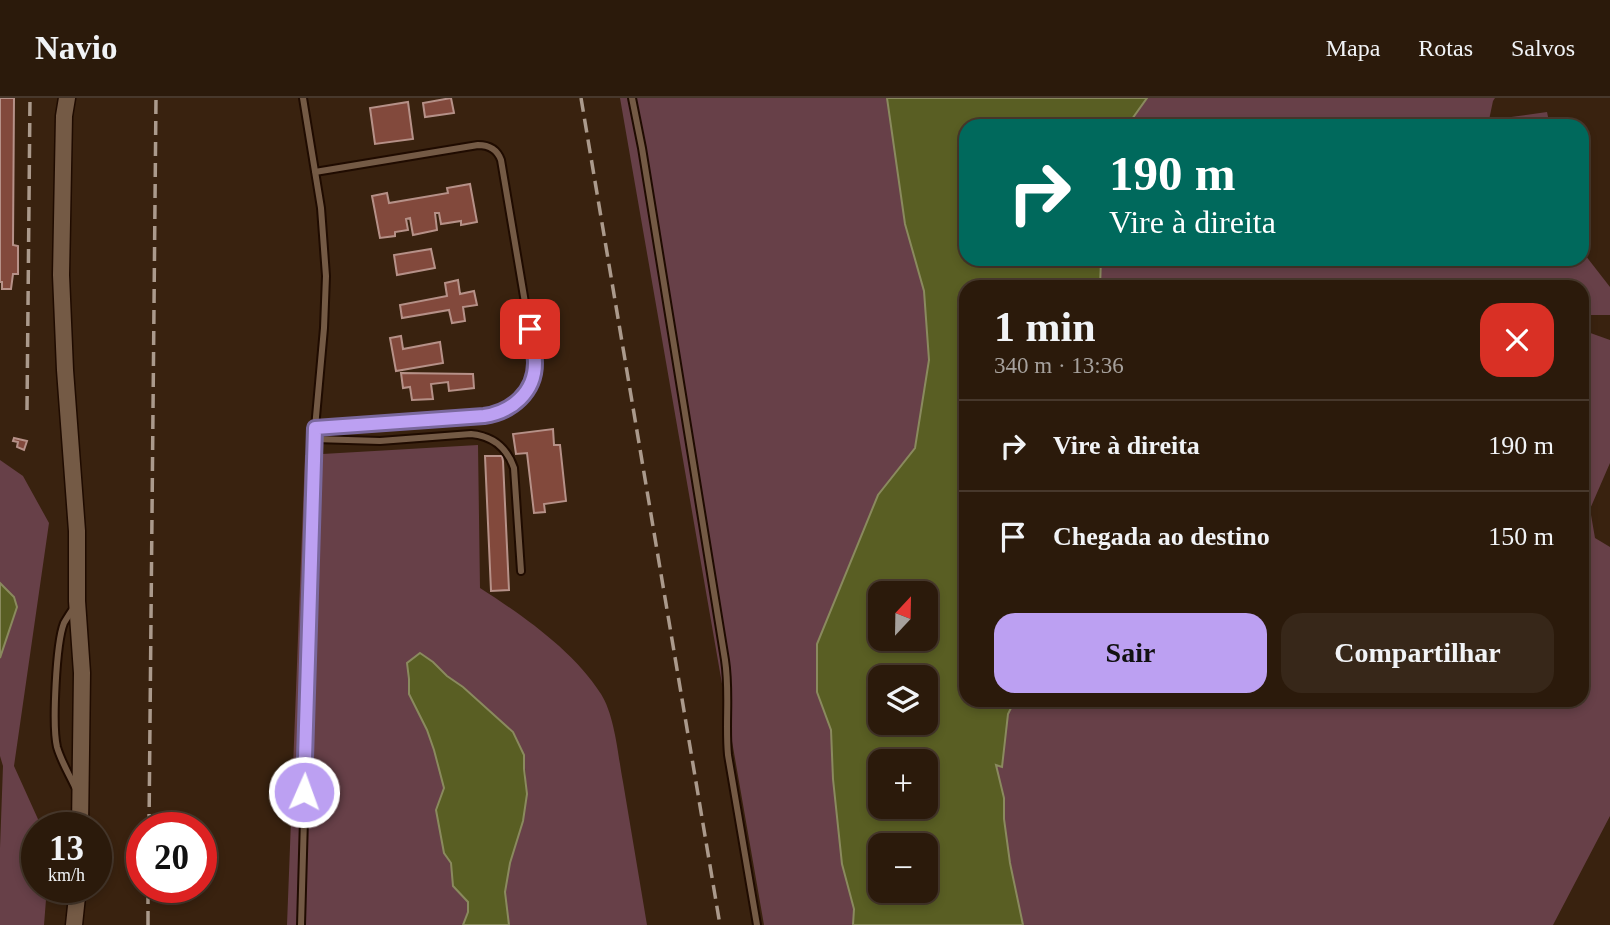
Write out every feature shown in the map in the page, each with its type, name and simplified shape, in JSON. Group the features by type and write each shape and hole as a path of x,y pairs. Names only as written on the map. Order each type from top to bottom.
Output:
{"street":[{"path":"67,98 64,116 61,275 82,673 81,812"},
{"path":"74,925 76,903"}],"lane":[{"path":"300,925 315,428 326,276 322,216 303,98"},
{"path":"632,98 725,660 728,682 728,755 757,925"},
{"path":"315,173 481,145 496,150 501,160 535,362 532,379 525,394 512,406 497,413 315,428"},
{"path":"315,439 380,441 471,434 495,441 508,455 514,468 521,571"},
{"path":"77,601 65,622 58,649 55,728 56,744 61,758 81,798"}],"shaded area":[{"path":"620,98 887,98 905,224 924,291 929,360 915,448 878,495 817,644 817,692 831,730 842,864 854,909 853,925 764,925"},
{"path":"887,98 1147,98 1132,119 959,119 959,266 1101,266 1100,280 959,280 959,707 1012,707 1008,714 1002,767 996,765 1004,798 1010,863 1023,925 853,925 854,909 842,864 831,730 817,692 817,644 878,495 915,448 929,360 924,291 905,224"},
{"path":"1147,98 1495,98 1489,119 1132,119"},
{"path":"1547,112 1548,119 1496,119"},
{"path":"1589,260 1610,287 1610,315 1589,315 1589,280 1100,280 1101,266 1589,266"},
{"path":"1589,332 1610,340 1610,463 1590,509 1595,538 1610,547 1610,816 1553,925 1023,925 1010,863 1004,798 996,765 1002,766 1008,714 1012,707 1589,707"},
{"path":"478,445 480,588 530,622 562,649 590,678 606,703 615,736 647,925 509,925 505,892 527,794 524,755 464,687 420,653 407,663 409,694 427,730 444,789 436,810 444,853 451,863 453,886 468,902 468,912 463,925 287,925 305,455"},
{"path":"0,460 23,476 49,523 14,766 35,812 21,812 21,903 46,903 44,925 0,925 3,766 0,756 0,658 17,607 14,597 0,583"},
{"path":"0,583 14,597 17,607 0,658"},
{"path":"420,653 513,732 524,755 527,794 505,892 509,925 463,925 468,912 468,902 453,886 451,863 444,853 436,810 444,788 427,730 409,694 407,663"}],"building":[{"path":"0,98 14,98 13,245 18,246 18,274 13,274 11,289 2,289 0,282"},
{"path":"451,98 454,113 425,117 423,103"},
{"path":"408,102 413,139 375,144 370,108"},
{"path":"470,184 477,222 461,225 461,221 441,224 439,213 435,213 437,230 413,235 410,218 406,219 408,230 395,232 395,236 380,238 372,196 387,193 389,203 448,193 447,188"},
{"path":"431,249 435,268 397,275 394,255"},
{"path":"458,280 460,294 474,291 477,305 463,307 465,321 452,323 449,310 402,318 400,305 447,296 445,283"},
{"path":"401,336 403,349 440,342 443,363 396,371 390,338"},
{"path":"401,373 473,374 474,388 449,391 448,382 431,384 433,399 412,400 410,387 403,388"},
{"path":"553,429 554,445 560,445 566,501 544,504 545,512 534,513 527,453 516,454 513,434"},
{"path":"14,438 27,441 24,450 17,447 18,442 13,441"},
{"path":"485,456 502,456 503,461 509,590 491,591"}],"railway":[{"path":"27,410 30,98"},
{"path":"149,812 156,98"},
{"path":"581,98 720,925"},
{"path":"148,903 148,925"}],"route":[{"path":"304,792 315,428 484,416 505,410 525,394 532,379 535,362 530,329"}]}
